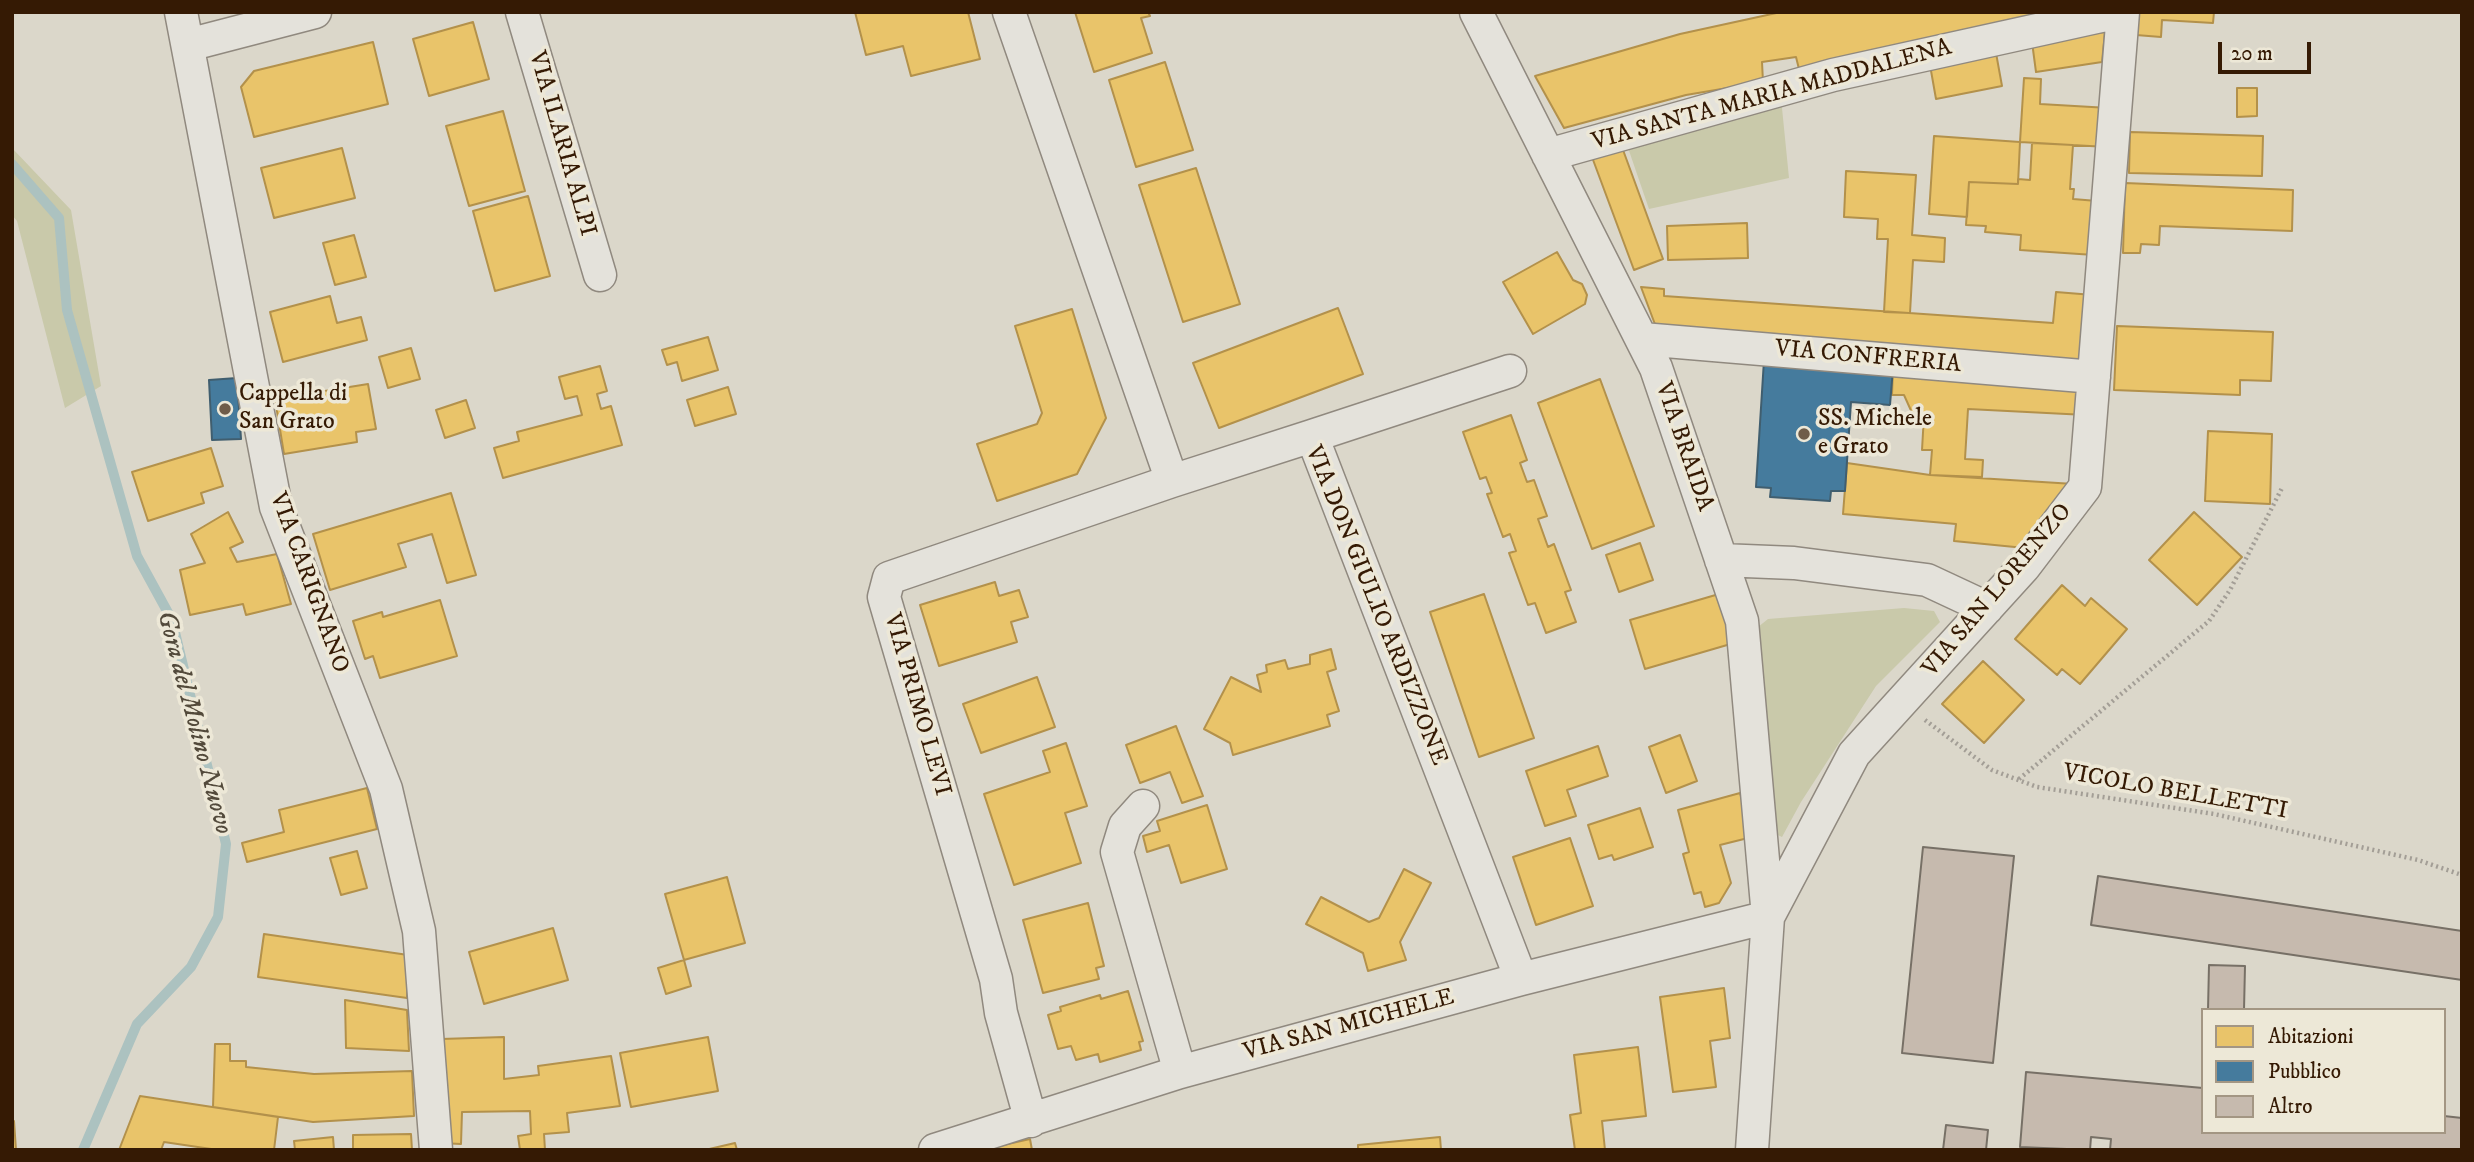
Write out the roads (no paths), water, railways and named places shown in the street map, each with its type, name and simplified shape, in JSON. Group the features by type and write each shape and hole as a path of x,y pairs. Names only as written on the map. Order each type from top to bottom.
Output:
{"street":[{"name":"VIA CARIGNANO","path":"181,12 276,507 386,789 419,931 436,1150"},
{"path":"188,45 315,12"},
{"name":"VIA ILARIA ALPI","path":"522,12 600,275"},
{"path":"1009,12 1172,481"},
{"name":"VIA BRAIDA","path":"1476,12 1656,368 1742,621 1768,917"},
{"name":"VIA SANTA MARIA MADDALENA","path":"1548,155 1833,75 2121,12"},
{"name":"VIA SAN LORENZO","path":"1768,917 1854,754 2024,567 2085,487 2121,12"},
{"name":"VIA CONFRERIA","path":"1642,339 2094,377"},
{"path":"1312,436 1510,371"},
{"name":"VIA DON GIULIO ARDIZZONE","path":"1172,481 1312,436 1521,979"},
{"name":"VIA PRIMO LEVI","path":"1031,1121 1001,1013 996,979 884,597 889,578 1172,481"},
{"path":"1721,560 1794,563 1927,580 1987,608"},
{"path":"1143,806 1125,825 1117,852 1180,1072"},
{"path":"1752,1150 1768,917"},
{"name":"VIA SAN MICHELE","path":"935,1150 1180,1072 1521,979 1768,917"}],"waterway":[{"name":"Gora del Molino Nuovo","path":"12,164 59,218 67,310 137,556 172,620 226,844 218,917 191,967 137,1024 83,1150"}],"place":[{"name":"Cappella di San Grato","path":"225,409"},
{"name":"SS. Michele e Grato","path":"1804,434"}]}
